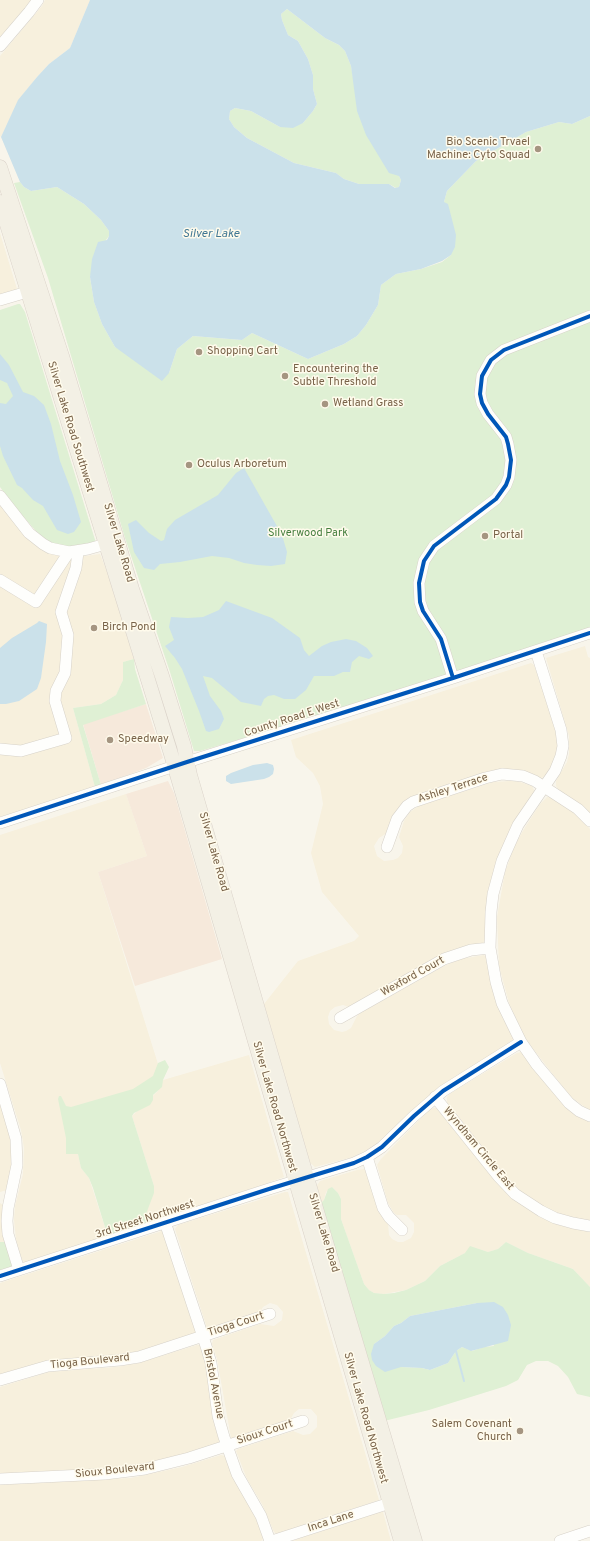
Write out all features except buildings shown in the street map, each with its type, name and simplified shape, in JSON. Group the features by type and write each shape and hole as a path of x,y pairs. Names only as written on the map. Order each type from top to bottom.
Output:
{"main road":[{"name":"Silver Lake Road","path":"0,167 34,290 162,676 181,764"},
{"name":"Silver Lake Road Southwest","path":"0,202 34,290 106,544 181,764"},
{"name":"Silver Lake Road Northwest","path":"181,764 301,1179 401,1541"},
{"name":"Silver Lake Road","path":"301,1179 415,1541"}],"street":[{"path":"0,46 38,0"},
{"path":"0,300 34,290"},
{"path":"453,678 441,639 427,619 422,607 419,593 419,583 424,561 434,546 496,499 506,485 509,477 511,460 508,444 506,437 488,414 482,403 480,394 482,376 491,360 504,350 590,316"},
{"path":"0,496 34,538 50,548 74,552 106,544"},
{"path":"0,580 36,602 74,552"},
{"path":"0,749 22,751 66,738 55,701 56,691 65,673 68,635 61,612 76,568 74,552"},
{"name":"County Road E West","path":"0,823 590,633"},
{"path":"536,651 561,730 563,746 559,764 518,825 502,861 493,894 490,948 496,982 502,1003 521,1042 532,1058 569,1103 579,1111 590,1116"},
{"name":"Ashley Terrace","path":"387,847 397,819 407,806 420,799 502,774 523,776 544,786 578,810 590,821"},
{"name":"Wexford Court","path":"340,1018 444,959 471,950 490,948"},
{"name":"3rd Street Northwest","path":"0,1276 345,1166 367,1157 382,1147 435,1097 521,1042"},
{"path":"0,1084 13,1126 18,1152 17,1165 5,1195 8,1214 8,1234 18,1270"},
{"name":"Wyndham Circle East","path":"435,1097 499,1177 515,1194 541,1211 555,1218 590,1226"},
{"path":"367,1157 383,1208 389,1217 402,1230"},
{"name":"Bristol Avenue","path":"166,1222 211,1363 218,1416 227,1446 237,1474 261,1516 271,1541"},
{"name":"Tioga Court","path":"203,1336 270,1314"},
{"name":"Tioga Boulevard","path":"0,1380 48,1366 114,1361 139,1356 203,1336"},
{"name":"Sioux Court","path":"227,1446 303,1421"},
{"name":"Sioux Boulevard","path":"0,1479 105,1474 145,1470 227,1446"},
{"name":"Inca Lane","path":"271,1541 390,1503"},
{"path":"560,1541 590,1531"}],"shaded area":[{"path":"0,0 34,0 0,41"},
{"path":"45,0 90,0 70,48 49,64 19,100 1,137 0,56 42,6"},
{"path":"0,233 17,289 0,295"},
{"path":"0,504 27,538 41,549 51,554 71,558 100,554 111,582 134,659 123,662 123,680 116,695 101,704 73,708 95,787 0,817"},
{"path":"585,646 588,657 590,658 590,813 556,786 556,781 567,762 569,754 569,736 546,658"},
{"path":"531,663 534,665 558,737 558,756 546,776 541,778 521,771 416,796 387,833 379,838 374,846 377,856 384,861 398,858 402,853 403,846 399,837 404,821 410,812 419,806 493,782 511,781 532,786 535,792 519,815 485,941 349,1007 343,1005 335,1007 330,1011 328,1017 329,1024 334,1030 342,1032 346,1031 351,1028 359,1014 444,966 461,959 484,955 486,957 513,1038 512,1042 371,1148 353,1157 315,1167 309,1162 264,1004 298,961 354,941 359,936 322,892 311,853 323,804 320,786 313,773 296,757 291,740"},
{"path":"146,704 163,758 146,768 101,785 83,724"},
{"path":"168,781 174,793 222,959 135,986 98,872 147,856 126,794"},
{"path":"126,794 147,856 98,872 163,1080 249,1055 284,1177 227,1198 146,1224 146,1214 154,1186 132,1116 159,1090 66,1138 66,1154 78,1154 81,1168 89,1178 108,1237 25,1263 22,1260 16,1239 14,1220 15,1206 23,1174 24,1148 21,1130 0,1063 0,835"},
{"path":"547,797 553,798 578,816 590,829 590,1111 570,1096 523,1034 509,1003 499,966 497,917 505,872 515,845 540,804"},
{"path":"521,1052 579,1117 590,1122 590,1221 551,1211 529,1198 515,1187 447,1103 447,1097 451,1093"},
{"path":"0,1097 12,1139 13,1162 7,1190 0,1192"},
{"path":"437,1108 508,1195 540,1217 565,1227 590,1232 590,1287 573,1269 528,1253 506,1242 498,1249 488,1252 475,1248 440,1266 425,1281 406,1290 384,1294 374,1293 369,1290 364,1284 341,1219 341,1199 338,1193 332,1187 326,1192 324,1200 320,1204 316,1187 320,1181 364,1169 388,1223 389,1235 392,1239 398,1242 403,1242 411,1238 414,1232 414,1223 406,1215 397,1215 394,1213 388,1203 377,1165 381,1159 429,1110"},
{"path":"288,1192 379,1500 277,1534 274,1532 262,1504 247,1479 236,1451 238,1449 293,1431 303,1435 310,1434 317,1427 317,1416 311,1409 299,1409 294,1413 290,1420 233,1439 231,1438 217,1359 212,1344 213,1340 260,1324 274,1326 282,1320 283,1312 277,1305 270,1303 263,1307 260,1312 210,1329 207,1328 175,1229 178,1225"},
{"path":"0,1203 4,1206 6,1242 0,1242"},
{"path":"162,1231 196,1332 195,1333 137,1352 0,1375 0,1283"},
{"path":"200,1345 203,1348 220,1443 191,1453 127,1468 0,1475 0,1387 49,1372 116,1367 139,1363"},
{"path":"221,1455 225,1456 254,1510 264,1538 261,1541 0,1541 0,1485 131,1478 182,1467"},
{"path":"379,1512 383,1512 391,1541 292,1541"}],"green space":[{"path":"287,9 325,38 339,45 345,51 351,66 354,83 401,180 399,187 396,188 389,184 359,184 344,179 336,173 294,163 247,138 234,127 229,119 230,111 235,108 251,111 280,127 303,123 317,104 313,89 313,75 308,59 298,41 288,35 282,20 281,14"},
{"name":"Silverwood Park","path":"590,116 590,629 268,731 200,751 194,751 170,672 125,538 48,278 14,183 20,182 24,187 31,191 57,187 84,204 101,220 109,231 109,236 90,277 94,302 102,324 115,347 169,373 177,349 193,336 242,340 252,333 308,359 344,344 357,336 366,325 378,305 381,285 396,274 421,269 442,262 451,255 444,202 447,191 476,161 526,132 559,122 572,124"},
{"path":"20,304 25,312 96,543 75,548 53,544 43,539 14,506 0,487 0,310"},
{"path":"134,659 135,669 146,704 83,725 101,785 95,787 73,708 101,704 116,695 123,680 123,662"},
{"path":"165,1060 169,1067 163,1080 162,1087 153,1095 153,1100 150,1105 134,1113 132,1116 154,1186 154,1193 146,1214 146,1224 108,1237 93,1188 89,1178 81,1168 78,1154 66,1154 66,1138 58,1099 59,1096 61,1096 66,1106 71,1107 133,1089 153,1076 158,1063"},
{"path":"332,1187 341,1199 341,1219 364,1284 374,1293 394,1293 406,1290 425,1281 440,1266 465,1253 470,1246 488,1252 498,1249 506,1242 528,1253 573,1269 590,1287 590,1397 577,1394 568,1377 558,1366 548,1361 536,1361 527,1365 518,1380 506,1386 429,1410 384,1421 320,1204 324,1200 328,1189","holes":["477,1303 494,1346 484,1347 472,1351 462,1347 456,1351 448,1363 430,1370 401,1367 374,1344 385,1336 394,1326 410,1316"]},
{"path":"0,1242 6,1242 12,1266 11,1268 0,1272"}],"water":[{"name":"Silver Lake","path":"90,0 590,0 590,116 572,124 559,122 526,132 476,161 447,191 444,202 448,204 456,235 455,247 451,255 442,261 421,269 396,274 381,285 378,305 366,325 357,336 344,344 308,359 252,333 242,340 193,336 177,349 169,373 162,381 115,347 102,324 94,302 90,277 92,259 98,242 107,240 109,231 101,220 84,204 57,187 31,191 24,187 20,182 1,137 18,100 49,64 70,48","holes":["287,9 325,38 339,45 345,51 351,66 357,111 366,135 389,173 399,176 401,180 399,187 395,188 389,184 359,184 344,179 336,173 294,163 247,138 234,127 229,119 230,111 235,108 251,111 280,127 293,128 303,123 317,104 313,89 313,75 308,59 298,41 288,35 281,14"]},
{"path":"0,354 9,365 23,392 34,396 44,405 51,424 60,461 73,495 81,522 74,532 68,534 57,530 43,506 33,500 22,488 17,485 3,456 0,446 0,403 6,404 13,396 7,383 0,380"},
{"path":"244,468 282,535 287,552 285,564 271,566 257,565 244,563 229,558 212,556 160,564 154,570 144,568 134,552 128,524 136,520 149,533 161,541 164,540 167,529 175,520 218,495 236,473"},
{"path":"226,601 272,618 300,638 304,650 309,656 322,646 331,642 346,639 356,641 367,648 373,656 369,659 359,656 352,662 350,672 343,672 334,676 314,676 306,690 295,699 284,699 274,695 268,696 264,699 261,706 241,702 212,678 203,676 210,696 221,711 224,719 219,729 209,732 206,731 182,669 165,646 174,640 169,627 171,617 203,617 219,610"},
{"path":"39,621 47,624 41,678 37,689 19,701 0,704 0,648 12,638"},
{"path":"267,763 273,765 274,769 273,774 269,777 231,784 226,781 226,776 231,773 253,765"},
{"path":"494,1302 503,1307 508,1315 511,1325 508,1341 471,1351 462,1347 456,1351 448,1363 430,1370 401,1367 385,1372 376,1366 372,1360 371,1354 374,1344 385,1336 394,1326 410,1316 477,1303"}],"waterway":[{"path":"456,1351 464,1381"}],"cycle path":[{"path":"453,678 441,639 423,611 420,602 419,583 424,561 434,546 496,499 506,485 509,477 511,460 508,444 506,437 488,414 482,403 480,394 482,376 491,360 504,350 590,316"},
{"path":"0,823 590,633"},
{"path":"0,1276 354,1163 367,1157 382,1147 443,1091 521,1042"}],"place":[{"name":"Bio Scenic Trvael Machine: Cyto Squad","path":"538,149"},
{"name":"Shopping Cart","path":"199,352"},
{"name":"Encountering the Subtle Threshold","path":"285,376"},
{"name":"Wetland Grass","path":"325,404"},
{"name":"Oculus Arboretum","path":"189,465"},
{"name":"Portal","path":"485,536"},
{"name":"Birch Pond","path":"94,628"},
{"name":"Speedway","path":"110,740"},
{"name":"Salem Covenant Church","path":"520,1431"}]}
